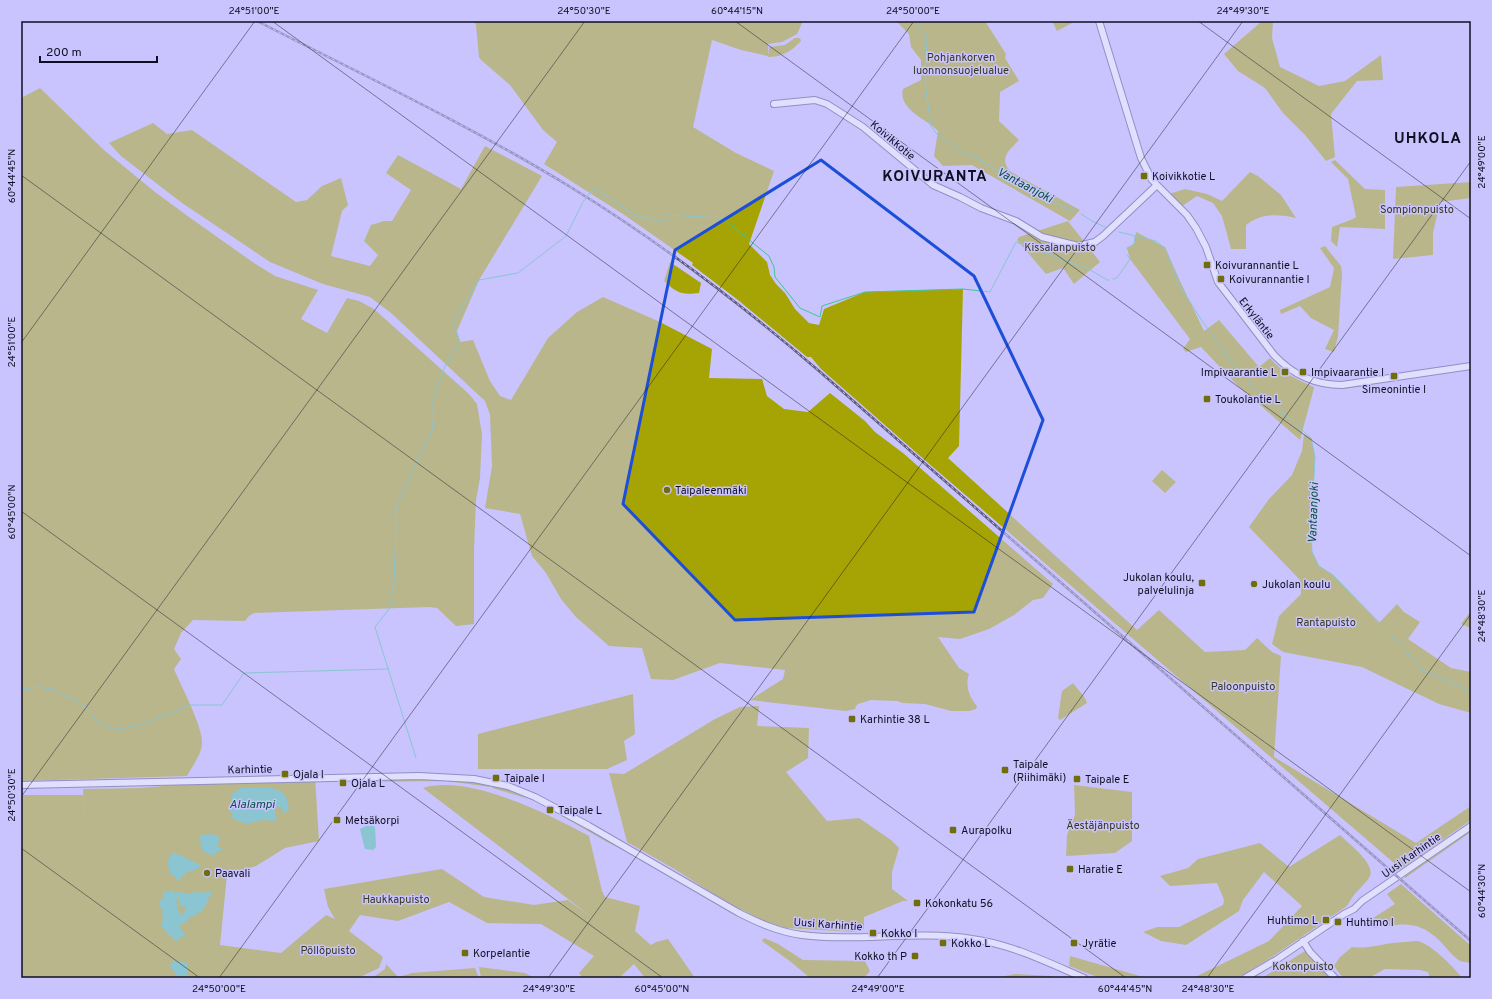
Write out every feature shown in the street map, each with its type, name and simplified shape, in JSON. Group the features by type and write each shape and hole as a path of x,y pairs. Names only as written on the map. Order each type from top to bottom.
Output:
{"street":[{"name":"Erkyläntie","path":"1099,21 1141,158 1147,172 1196,228 1206,247 1218,282 1274,355 1292,371 1307,379 1321,383 1342,385 1471,366"},
{"name":"Koivikkotie","path":"774,104 815,100 828,104 863,128 933,185 981,208 1016,221 1042,238 1078,246 1095,242 1103,236 1157,185"},
{"name":"Karhintie","path":"21,785 419,776 474,779 508,786 526,793"},
{"name":"Uusi Karhintie","path":"526,793 545,801 738,913 766,926 801,935 827,937 945,937 972,939 992,943 1023,953 1084,978"},
{"name":"Uusi Karhintie","path":"1245,978 1276,960 1344,914 1352,905 1362,901 1471,826"},
{"path":"1303,941 1310,952 1335,978"}],"highlighted area":[{"path":"821,160 974,276 1043,420 974,612 735,620 623,504 675,250"}],"green space":[{"name":"Paloonpuisto","path":"474,21 803,21 797,34 782,42 768,44 768,56 741,50 712,40 693,127 736,153 774,171 749,244 767,262 770,275 785,293 795,309 809,323 819,325 824,309 865,292 963,289 959,446 948,458 1137,630 1159,610 1205,652 1245,650 1257,638 1272,652 1281,656 1274,757 1416,843 1471,806 1471,820 1401,869 927,462 821,369 811,357 807,357 738,300 692,265 693,263 623,214 544,164 557,142 543,130 510,85 481,60 479,57 476,25"},
{"name":"Pohjankorven luonnonsuojelualue","path":"896,21 985,21 1006,54 1005,58 1019,81 1000,92 999,121 1019,140 1006,155 1005,163 1011,172 1080,210 1070,221 972,165 943,166 934,156 938,131 909,108 905,103 903,96 903,89 921,80 921,60 911,47 909,34"},
{"path":"1052,21 1076,21 1057,31"},
{"path":"1262,21 1273,21 1272,38 1280,67 1319,86 1345,81 1381,55 1383,80 1357,81 1331,114 1335,157 1326,161 1305,135 1283,113 1265,88 1238,71 1224,54"},
{"path":"795,38 800,38 801,41 794,48 782,55 768,57 769,47 785,45"},
{"path":"40,88 105,151 155,192 189,217 275,276 318,290 301,319 327,333 347,298 359,301 374,309 469,394 477,404 482,434 480,478 476,500 474,549 474,624 456,626 437,608 429,607 254,613 245,621 193,620 181,633 174,649 181,659 174,669 199,726 202,742 199,756 187,776 21,781 21,98"},
{"path":"153,123 167,134 192,130 296,202 307,200 322,186 341,178 348,205 342,211 331,256 370,266 378,255 364,241 371,225 384,221 392,221 411,190 386,173 398,155 461,189 485,146 542,176 479,280 457,331 460,342 473,340 490,381 500,396 511,400 548,338 577,312 603,297 658,321 712,349 709,378 762,379 767,396 784,409 808,412 830,393 865,421 875,432 903,453 1053,584 1043,598 1033,600 1014,615 989,629 960,639 938,637 959,668 969,674 967,682 968,691 977,706 976,709 969,711 951,711 925,704 903,703 897,701 871,700 858,704 855,709 846,711 750,700 783,679 785,670 720,663 673,680 651,679 642,648 609,646 576,617 561,599 546,573 532,556 520,514 485,508 492,466 490,415 485,401 391,313 370,297 323,284 270,262 182,203 121,156 109,143"},
{"path":"1335,160 1365,189 1385,190 1385,229 1340,227 1337,247 1331,241 1332,227 1356,217 1348,179 1331,162"},
{"path":"1250,172 1258,176 1281,195 1296,218 1276,215 1264,216 1252,221 1246,225 1246,249 1231,249 1222,216 1213,203 1197,196 1179,208 1169,194 1185,189 1207,194 1222,201"},
{"name":"Sompionpuisto","path":"1471,182 1471,198 1440,202 1433,233 1433,255 1393,259 1396,187"},
{"name":"Kissalanpuisto","path":"1068,221 1100,262 1074,284 1063,268 1046,274 1017,240 1019,237"},
{"path":"1136,232 1165,247 1204,331 1219,320 1259,367 1270,358 1290,375 1314,387 1300,440 1237,385 1201,347 1186,352 1183,349 1190,339 1130,259 1127,248 1134,244"},
{"path":"1325,246 1341,266 1342,274 1338,336 1334,352 1325,349 1334,330 1311,318 1300,306 1281,314 1280,310 1330,287 1334,268 1320,248"},
{"path":"670,262 701,283 699,293 688,294 676,291 664,281"},
{"path":"1373,383 1373,385 1342,389 1324,387 1326,386"},
{"name":"Rantapuisto","path":"1304,434 1311,438 1315,457 1311,530 1312,552 1319,566 1333,575 1379,623 1397,604 1404,612 1420,622 1408,639 1451,668 1471,672 1471,713 1439,704 1362,667 1283,652 1272,644 1279,616 1301,594 1300,580 1249,527 1269,499 1292,475 1302,451"},
{"path":"1162,470 1176,482 1165,493 1152,481"},
{"path":"1471,612 1471,628 1461,624"},
{"path":"1073,683 1085,698 1087,703 1060,720 1058,718 1062,691"},
{"path":"633,694 635,734 624,741 627,760 607,769 478,769 478,734"},
{"path":"759,706 757,726 809,728 808,758 786,772 827,821 859,818 891,840 899,848 892,872 892,889 908,901 903,901 864,917 864,929 854,932 786,928 764,921 723,900 676,870 627,842 609,773 624,774 715,719 740,707"},
{"path":"315,777 319,841 285,848 256,866 227,875 220,945 281,953 326,915 335,919 328,907 324,889 442,869 484,897 534,905 568,900 593,918 423,788 442,785 463,786 508,798 531,807 589,836 602,891 605,897 640,906 635,931 651,945 668,939 695,978 645,978 634,964 619,978 583,978 579,973 594,956 541,924 487,923 449,902 398,921 360,915 349,931 383,957 379,968 358,978 21,978 21,795 83,795 84,835 83,789 140,788 244,779"},
{"path":"445,778 491,784 490,787 447,781 346,782"},
{"path":"494,784 528,796 526,798 492,788"},
{"name":"Äestäjänpuisto","path":"1074,785 1132,792 1132,841 1115,853 1066,856 1067,835 1075,815"},
{"path":"553,810 561,812 636,856 607,842"},
{"path":"1471,828 1471,832 1405,878 1403,876"},
{"path":"1340,835 1355,848 1369,865 1371,871 1368,879 1354,895 1347,906 1266,961 1237,978 1193,978 1269,941 1302,906 1264,872 1243,900 1239,911 1186,945 1161,941 1143,932 1157,927 1179,927 1223,905 1224,900 1217,883 1170,886 1160,876 1188,868 1198,859 1260,843 1289,867"},
{"path":"1401,884 1471,946 1471,964 1462,962 1454,957 1432,934 1416,926 1393,925 1374,928 1370,920 1395,904 1387,894"},
{"path":"764,938 778,944 803,960 865,961 870,971 864,978 810,978 762,941"},
{"path":"1417,941 1435,951 1448,962 1462,978 1430,978 1428,972 1420,970 1385,969 1369,978 1343,978 1334,966 1340,957 1352,947 1367,947"},
{"name":"Kokonpuisto","path":"1305,951 1331,978 1262,978"},
{"path":"1070,956 1147,978 1100,978 1069,966"},
{"path":"386,964 398,977 412,973 475,968 479,978 372,978 385,969"},
{"path":"479,967 525,973 535,978 481,978"},
{"path":"1015,974 1051,976 1054,978 995,978"}],"water":[{"name":"Alalampi","path":"268,787 280,791 287,799 289,808 283,815 282,807 276,807 274,809 277,820 263,820 246,823 230,817 233,816 231,811 229,811 229,808 232,806 232,794 240,788"},
{"path":"366,826 375,827 376,847 373,850 365,849 364,846 360,829"},
{"path":"209,834 219,836 218,847 224,849 216,851 215,855 208,854 202,848 201,835"},
{"path":"171,853 175,853 201,865 196,870 186,872 185,876 183,875 180,878 182,880 179,881 175,877 176,875 173,876 170,874 169,867 167,865"},
{"path":"170,889 175,893 180,892 187,894 196,892 211,892 201,911 189,918 185,923 181,923 180,925 182,932 186,935 183,935 182,938 178,939 177,941 174,940 171,935 168,935 165,929 162,928 162,910 159,904 160,900 163,900 164,898 163,891 169,892","holes":["179,898 180,906 187,908 183,912 183,915 181,915 178,910 176,899"]},
{"path":"172,961 188,963 187,978 179,978 170,967"}],"waterway":[{"name":"Vantaanjoki","path":"915,21 919,24 927,36 925,84 931,126 936,133 960,151 982,161 1048,199 1073,211"},
{"path":"416,758 375,627 389,609 394,584 395,514 398,501 432,431 434,412 431,405 445,366 460,342 453,322 479,280 518,273 566,236 583,202 594,188 637,216 664,222 666,215 722,218 769,256 774,267 775,277 800,308 820,317 822,306 865,292 963,289 990,292 1016,242 1089,269 1109,280"},
{"name":"Vantaanjoki","path":"1081,214 1107,228"},
{"name":"Vantaanjoki","path":"1119,232 1156,241 1161,245 1167,252 1179,285 1202,321 1242,375"},
{"path":"1127,248 1134,244 1135,236"},
{"path":"1113,279 1117,278 1130,259 1127,255"},
{"name":"Vantaanjoki","path":"1248,382 1311,438 1315,457 1311,530 1312,552 1319,566 1333,575 1389,632 1422,670 1471,691"},
{"path":"21,689 39,687 52,689 61,695 74,699 84,706 96,720 103,725 121,729 149,722 190,705 222,705 244,673 388,669"}],"railway":[{"path":"257,21 456,122 534,165 637,230 730,298 819,371 1471,941"}],"place":[{"name":"Koivikkotie L","path":"1144,176"},
{"name":"Koivurannantie L","path":"1207,265"},
{"name":"Koivurannantie I","path":"1221,279"},
{"name":"Impivaarantie L","path":"1285,372"},
{"name":"Impivaarantie I","path":"1303,372"},
{"name":"Simeonintie I","path":"1394,376"},
{"name":"Toukolantie L","path":"1207,399"},
{"name":"Taipaleenmäki","path":"667,490"},
{"name":"Jukolan koulu, palvelulinja","path":"1202,583"},
{"name":"Jukolan koulu","path":"1254,584"},
{"name":"Karhintie 38 L","path":"852,719"},
{"name":"Taipale (Riihimäki)","path":"1005,770"},
{"name":"Ojala I","path":"285,774"},
{"name":"Taipale I","path":"496,778"},
{"name":"Taipale E","path":"1077,779"},
{"name":"Ojala L","path":"343,783"},
{"name":"Taipale L","path":"550,810"},
{"name":"Metsäkorpi","path":"337,820"},
{"name":"Aurapolku","path":"953,830"},
{"name":"Haratie E","path":"1070,869"},
{"name":"Paavali","path":"207,873"},
{"name":"Kokonkatu 56","path":"917,903"},
{"name":"Huhtimo L","path":"1326,920"},
{"name":"Huhtimo I","path":"1338,922"},
{"name":"Kokko I","path":"873,933"},
{"name":"Kokko L","path":"943,943"},
{"name":"Jyrätie","path":"1074,943"},
{"name":"Korpelantie","path":"465,953"},
{"name":"Kokko th P","path":"915,956"}],"district":[{"name":"UHKOLA","path":"1428,138"},
{"name":"KOIVURANTA","path":"935,176"}],"park label":[{"name":"Haukkapuisto","path":"396,899"},
{"name":"Pöllöpuisto","path":"328,950"}]}
